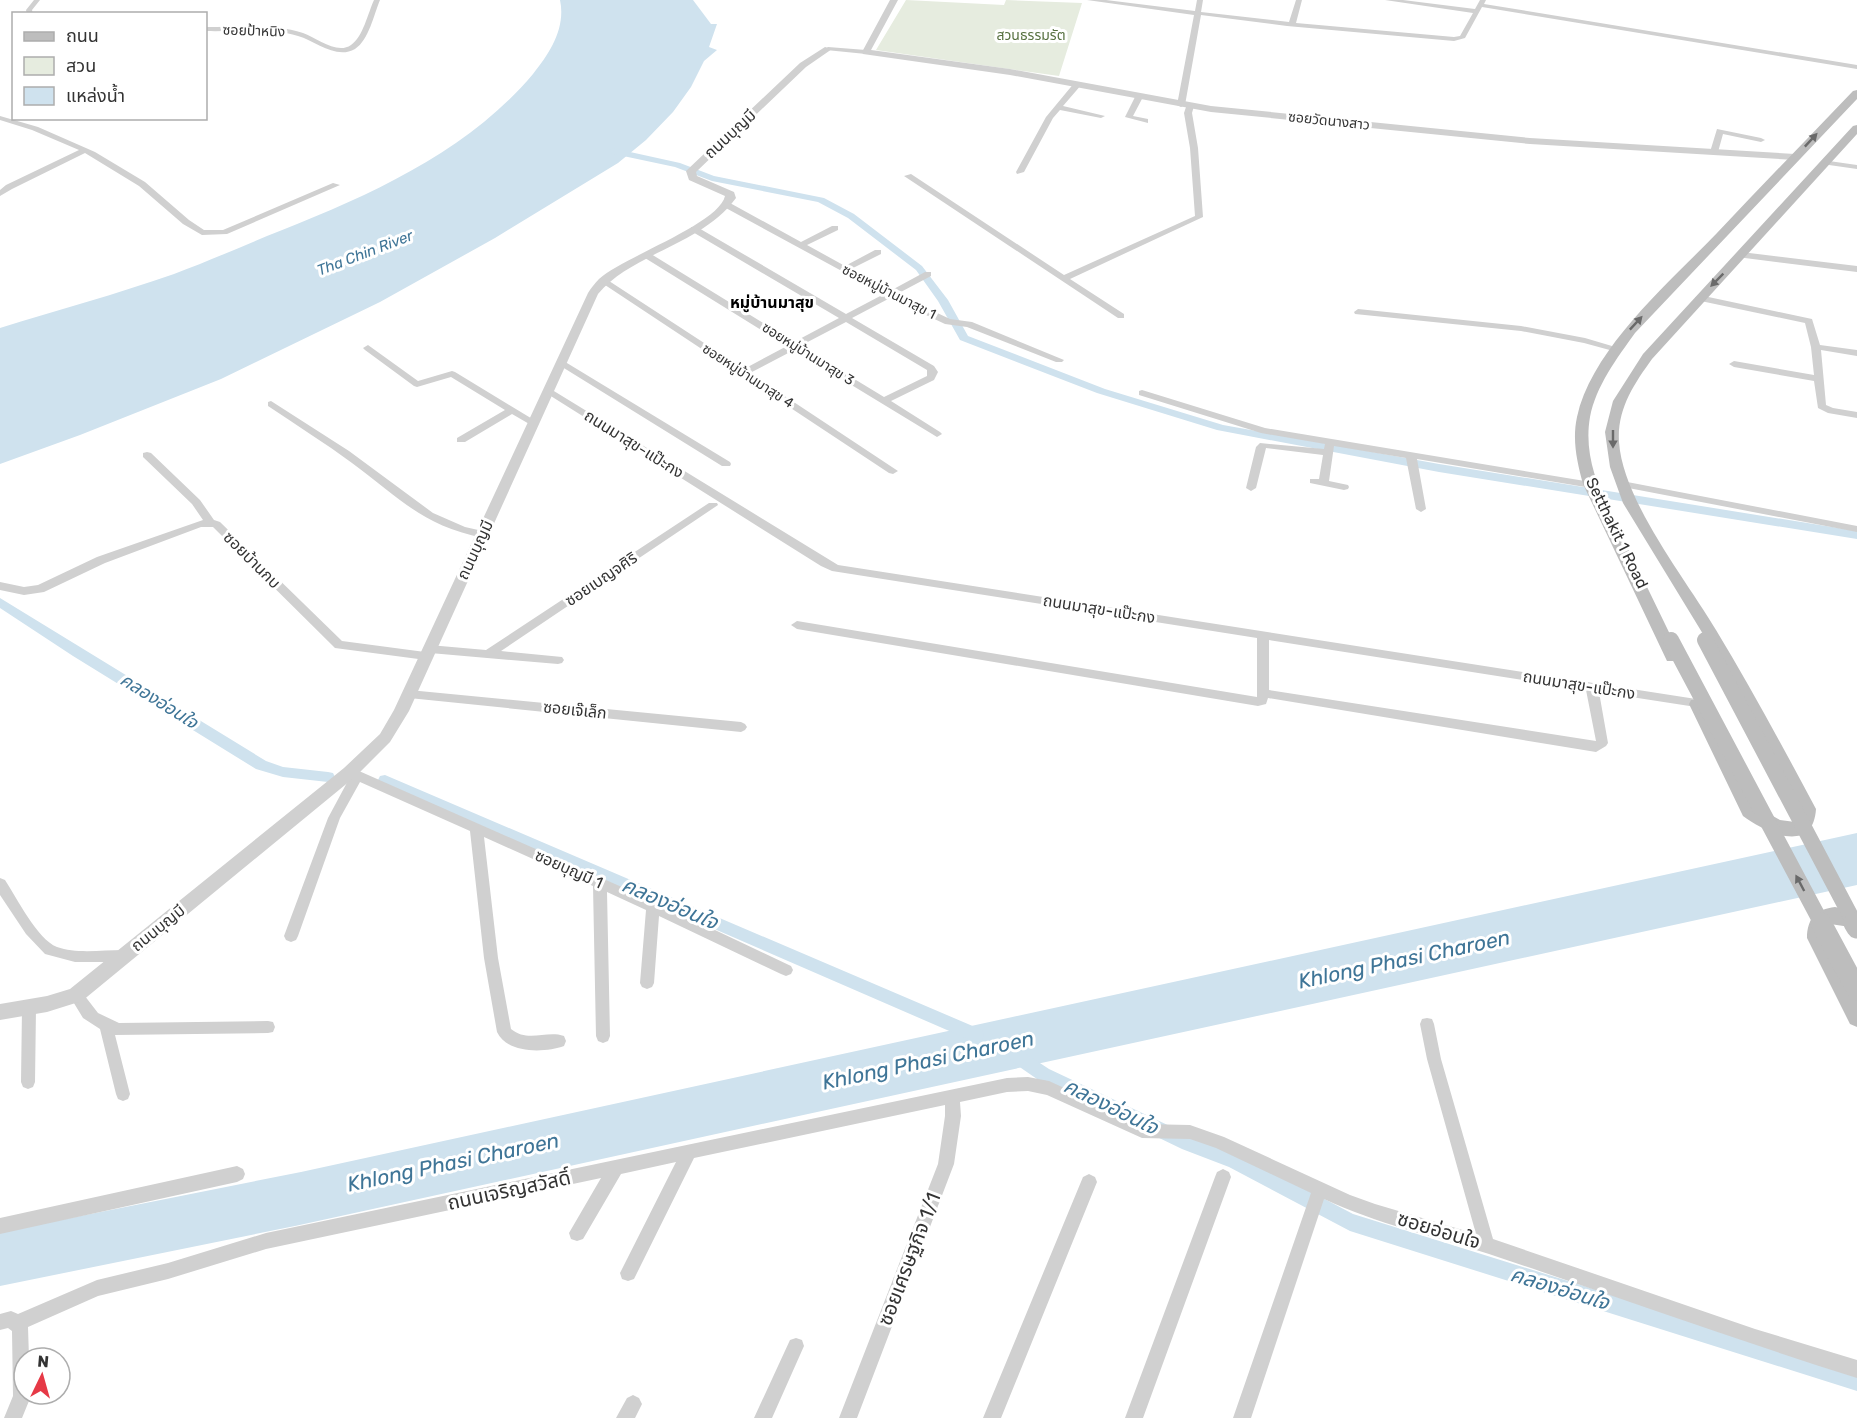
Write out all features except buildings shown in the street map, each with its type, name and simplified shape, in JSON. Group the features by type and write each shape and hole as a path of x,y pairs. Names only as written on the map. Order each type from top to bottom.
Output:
{"main road":[{"name":"Setthakit 1 Road","path":"1857,93 1795,156 1756,217 1741,255 1698,298 1637,371 1618,402 1613,421 1613,449 1622,484 1630,503 1857,928"},
{"name":"Setthakit 1 Road","path":"1857,128 1825,162 1756,217 1630,330 1602,369 1582,416 1582,445 1591,484 1599,503 1857,990"},
{"path":"1599,503 1749,811 1761,822 1781,829 1798,828 1808,819 1807,809 1710,633 1630,503"},
{"path":"1857,920 1837,915 1827,916 1819,920 1815,927 1816,938 1857,1017"}],"street":[{"path":"30,12 32,3 37,0"},
{"name":"ซอยป้าหนิง","path":"207,29 291,32 331,48 346,49 358,43 377,0"},
{"path":"828,50 866,52 894,0"},
{"path":"1090,0 1292,24 1454,39 1463,37 1480,5"},
{"path":"1064,278 1199,217 1188,113 1185,105 1200,0"},
{"path":"1292,24 1299,0"},
{"path":"1388,0 1480,5 1601,27 1857,67"},
{"name":"ถนนบุญมี","path":"0,1012 29,1008 76,994 353,774 385,738 409,694 593,293 603,281 694,229 727,206 731,198 730,194 692,178 693,170 803,65 828,50"},
{"name":"ซอยวัดนางสาว","path":"866,52 1010,72 1185,105 1473,136 1602,147 1795,156"},
{"path":"1020,172 1050,117 1078,84"},
{"path":"1139,97 1129,117 1145,121"},
{"path":"1058,107 1101,116"},
{"path":"0,118 43,131 84,151 141,183 195,229 209,234 224,232 336,185"},
{"path":"1714,152 1720,131 1761,140"},
{"path":"0,194 9,187 84,151"},
{"path":"1825,162 1857,167"},
{"path":"908,176 1121,316"},
{"name":"ซอยหมู่บ้านมาสุข 1","path":"727,206 890,294 953,324 969,324 1059,360"},
{"path":"801,245 835,228"},
{"path":"694,229 923,363 933,372 931,378 884,401"},
{"path":"845,269 878,252"},
{"path":"1741,255 1857,269"},
{"name":"ซอยหมู่บ้านมาสุข 3","path":"648,256 938,434"},
{"path":"742,373 928,274"},
{"name":"ซอยหมู่บ้านมาสุข 4","path":"603,281 893,471"},
{"path":"1698,298 1804,319 1811,324 1816,346 1821,406 1831,411 1857,416"},
{"path":"1358,312 1535,330 1583,339 1617,349"},
{"path":"1816,346 1857,353"},
{"path":"368,348 417,384 452,374 534,423"},
{"path":"562,363 726,464"},
{"path":"1734,364 1820,379"},
{"name":"ถนนมาสุข-แป๊ะกง","path":"549,391 836,568 1696,703"},
{"path":"1142,393 1264,431 1329,448"},
{"path":"271,404 357,462 414,507 433,519 448,527 483,534"},
{"path":"460,440 512,410"},
{"path":"1251,488 1261,447 1264,445 1329,448 1411,456 1591,484"},
{"path":"1329,448 1319,482 1344,487"},
{"path":"147,455 196,502 210,522"},
{"path":"1411,456 1421,509"},
{"path":"1622,484 1857,529"},
{"name":"ซอยเบญจศิริ","path":"490,653 713,505"},
{"name":"ซอยบ้านกบ","path":"0,586 24,591 40,589 101,560 200,523 210,522 216,524 339,645 427,652"},
{"path":"797,625 1258,702 1262,701 1263,693 1263,635"},
{"path":"427,652 490,653 558,660"},
{"path":"1263,693 1596,747 1602,743 1592,688"},
{"name":"ซอยเจ๊เล็ก","path":"409,694 741,727"},
{"path":"291,936 334,818 353,774"},
{"name":"ซอยบุญมี 1","path":"353,774 600,883 786,970"},
{"path":"476,828 491,958 504,1032 513,1041 524,1044 559,1041"},
{"path":"600,883 603,1036"},
{"path":"0,884 39,942 48,950 60,954 123,956"},
{"path":"647,983 653,907"},
{"path":"76,994 86,1013 95,1022 119,1029 268,1027"},
{"path":"28,1082 29,1008"},
{"path":"1427,1024 1434,1059 1487,1245"},
{"path":"106,1026 123,1094"},
{"name":"ซอยอ่อนใจ","path":"1028,1084 1048,1088 1131,1127 1158,1132 1190,1132 1219,1142 1317,1199 1375,1212 1487,1245 1755,1337 1857,1369"},
{"name":"ถนนเจริญสวัสดิ์","path":"8,1323 97,1288 168,1271 266,1241 1007,1085 1028,1084"},
{"name":"ซอยเศรษฐกิจ 1/1","path":"848,1418 946,1164 953,1116 952,1097"},
{"path":"628,1273 689,1152"},
{"path":"577,1233 616,1168"},
{"path":"0,1226 237,1174"},
{"path":"1134,1418 1223,1177"},
{"path":"992,1418 1089,1182"},
{"path":"1242,1418 1317,1199"},
{"path":"8,1323 20,1327 21,1340 22,1396 13,1418"},
{"path":"763,1418 796,1346"}],"green space":[{"name":"สวนธรรมรัต","path":"906,0 1004,5 1006,0 1082,3 1059,76 876,50"}],"water":[{"name":"Tha Chin River","path":"560,0 693,0 711,24 717,24 709,47 717,50 704,61 691,87 673,112 646,140 618,163 495,238 380,302 221,379 0,464 0,328 186,269 339,206 410,171 477,128 533,74 551,49 559,30"},
{"name":"Khlong Phasi Charoen","path":"1857,833 1857,885 295,1226 0,1286 0,1232 301,1172"}],"waterway":[{"path":"612,151 677,165 712,178 821,200 851,216 919,268 943,300 964,338 1101,391 1221,428 1439,468 1857,535"},
{"name":"คลองอ่อนใจ","path":"0,602 78,653 261,765 283,772 328,777"},
{"name":"คลองอ่อนใจ","path":"385,780 976,1035"},
{"name":"คลองอ่อนใจ","path":"1017,1056 1043,1074 1188,1143 1235,1161 1350,1222 1857,1381"}],"district":[{"name":"หมู่บ้านมาสุข","path":"772,302"}]}
